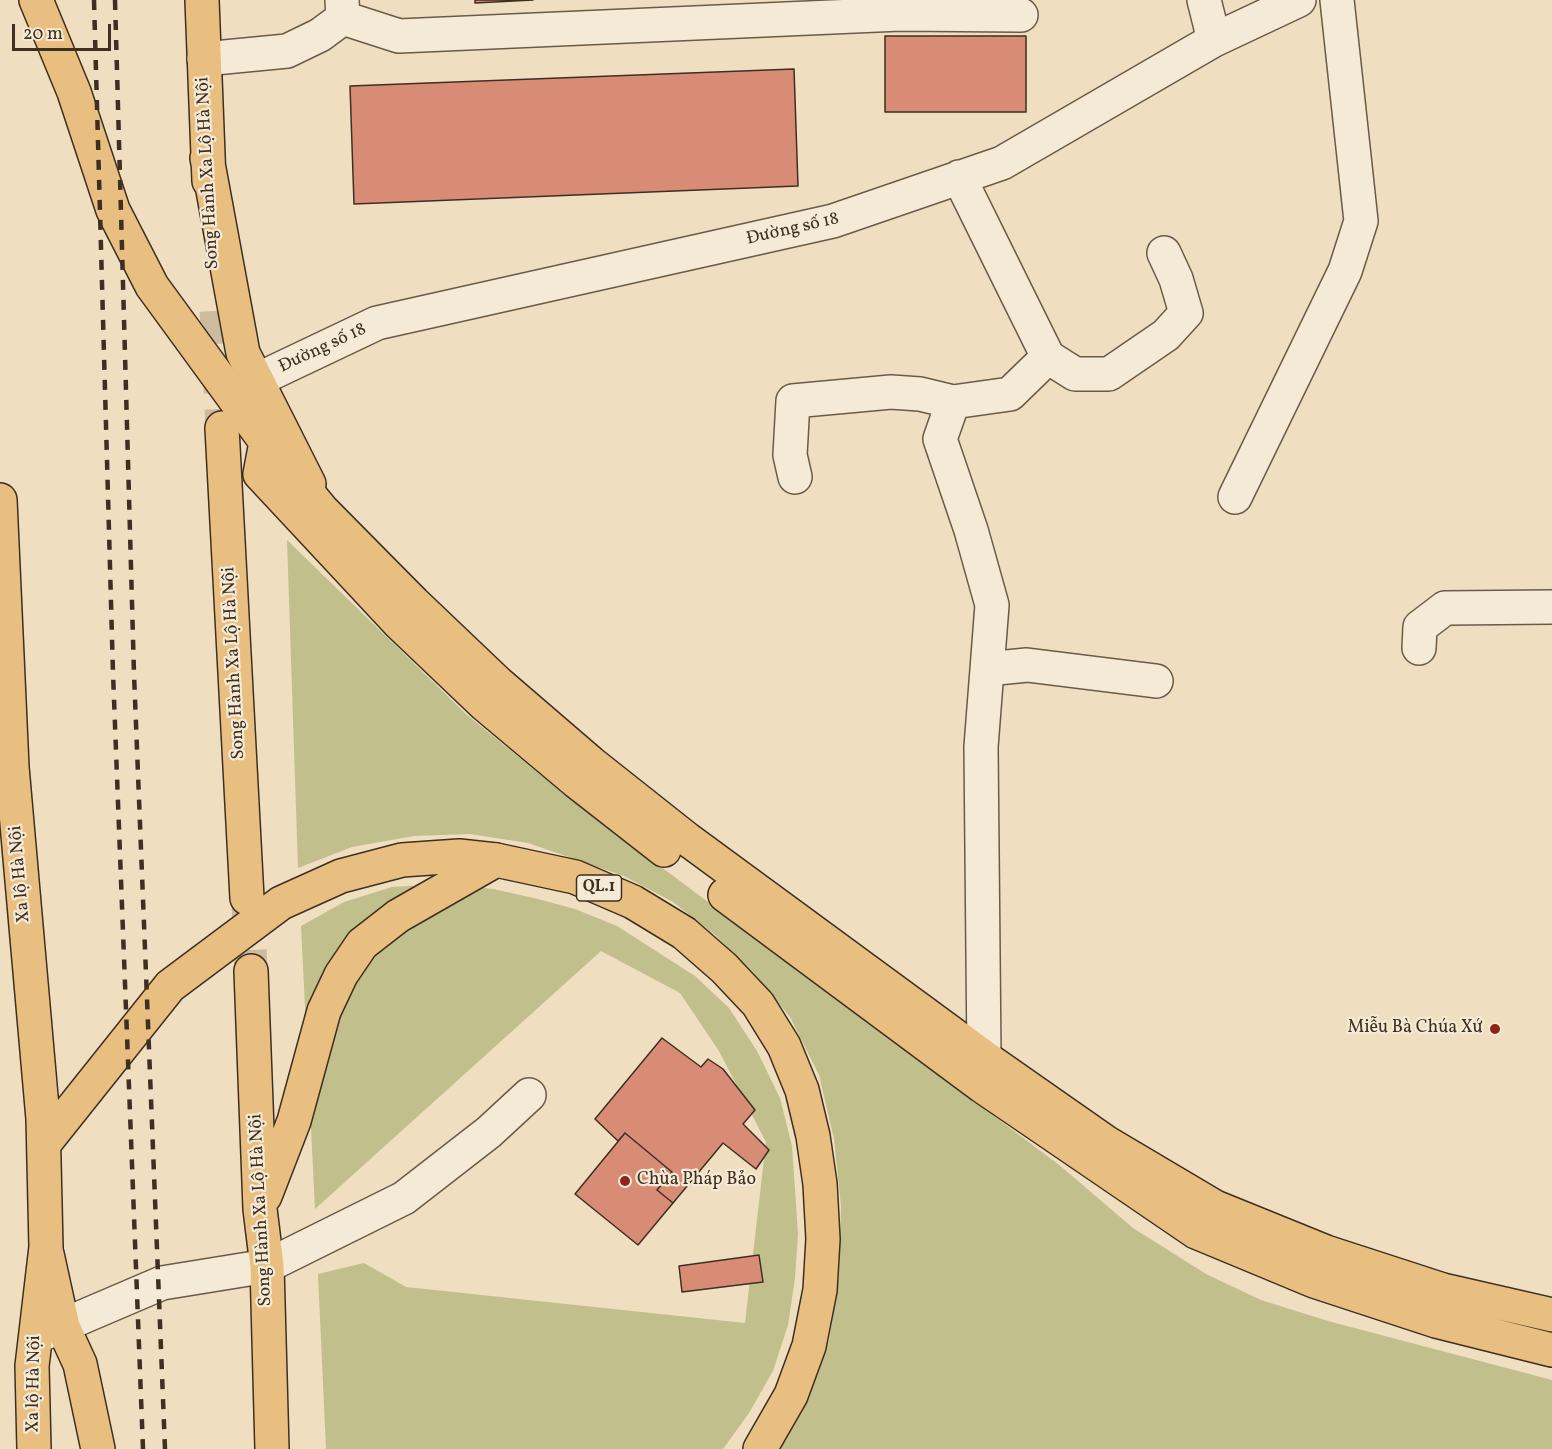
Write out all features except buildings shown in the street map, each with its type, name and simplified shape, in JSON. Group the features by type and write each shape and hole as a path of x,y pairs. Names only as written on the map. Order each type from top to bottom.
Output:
{"main road":[{"path":"36,0 74,93 113,210 152,286 266,442 322,510 422,611 498,683 591,763 687,839 984,1057 1107,1143 1215,1207 1326,1252 1443,1290 1552,1315"},
{"name":"Song Hành Xa Lộ Hà Nội","path":"202,0 207,158 216,310"},
{"path":"207,158 243,353 322,510"},
{"name":"Song Hành Xa Lộ Hà Nội","path":"222,428 247,898"},
{"path":"266,442 260,474 399,623 484,704 577,782 670,855 982,1086 1196,1232 1325,1285 1436,1321 1552,1350"},
{"name":"Xa lộ Hà Nội","path":"0,500 12,768 44,1144 49,1332 32,1366 34,1449"},
{"name":"QL.1","path":"44,1144 170,986 281,903 341,876 402,860 459,856 496,861 575,878 633,903 684,933 724,968 758,1004 784,1046 802,1090 816,1155 823,1239 820,1290 809,1346 791,1395 760,1449"},
{"path":"261,1209 294,1121 324,1011 346,967 362,944 398,916 496,861"},
{"name":"Song Hành Xa Lộ Hà Nội","path":"251,971 261,1209 267,1266 272,1449"},
{"name":"Xa lộ Hà Nội","path":"49,1332 80,1364 98,1449"}],"street":[{"path":"1204,0 1214,40"},
{"name":"Đường số 18","path":"256,380 376,323 833,221 1002,163 1214,40 1299,0"},
{"path":"1235,497 1346,271 1361,221 1338,0"},
{"path":"204,59 287,51 321,35 343,9 399,36 851,8 900,14 1021,15"},
{"path":"959,177 1048,357 1075,374 1109,374 1166,335 1186,313 1176,279 1164,253"},
{"path":"795,477 789,455 793,401 891,392 920,394 953,402 1010,394 1048,357"},
{"path":"953,402 940,439 971,530 992,605 981,747 984,1057"},
{"path":"1419,648 1420,627 1445,608 1552,607"},
{"path":"987,669 1028,665 1156,681"},
{"path":"49,1332 162,1283 267,1266 404,1198 489,1132 529,1095"}],"shaded area":[{"path":"287,540 466,714 565,795 1058,1164 1133,1228 1206,1274 1261,1300 1328,1321 1552,1380 1552,1449 777,1449 803,1407 829,1341 839,1276 841,1206 834,1139 819,1075 790,1017 753,972 715,935 673,902 624,876 528,843 470,834 414,836 352,847 298,868"},
{"path":"441,884 493,889 534,898 575,909 617,926 695,976 729,1008 757,1051 780,1098 792,1146 798,1234 795,1278 788,1325 773,1371 749,1413 723,1449 326,1449 318,1274 364,1263 406,1287 745,1323 766,1142 719,1051 680,993 601,951 315,1209 301,926 344,902 392,887"}],"tunnel":[{"path":"216,311 222,428"},
{"path":"248,901 251,971"}],"railway":[{"path":"94,0 113,673 143,1449"},
{"path":"115,0 134,674 165,1449"}],"place":[{"name":"Miễu Bà Chúa Xứ","path":"1495,1029"},
{"name":"Chùa Pháp Bảo","path":"625,1181"}]}
